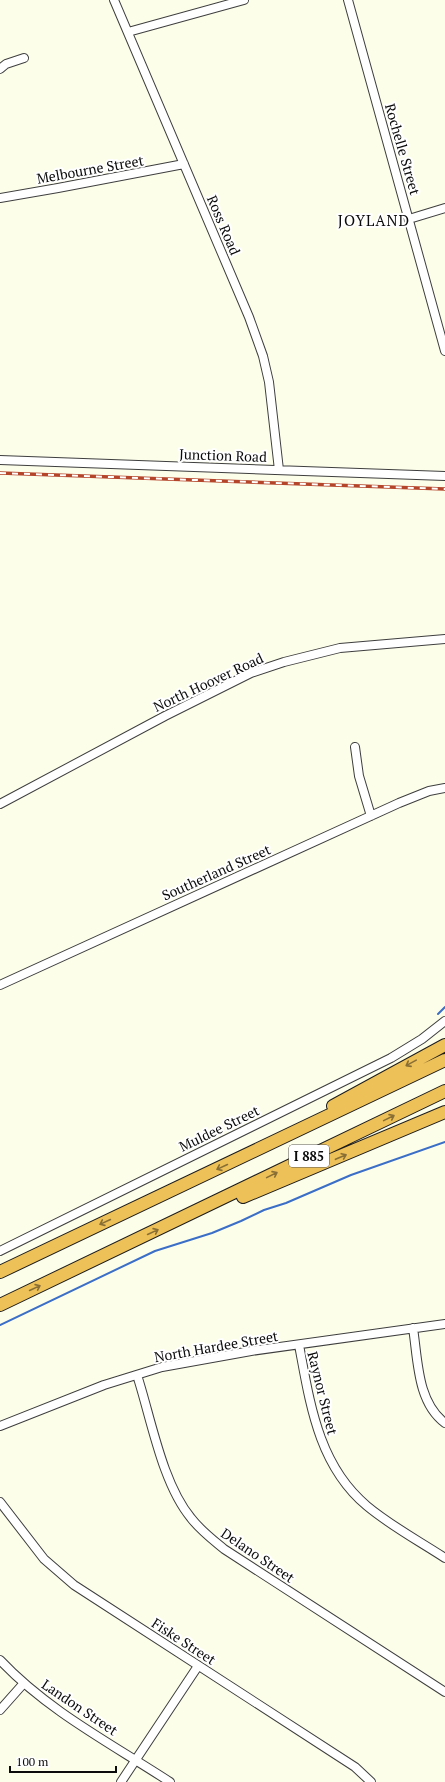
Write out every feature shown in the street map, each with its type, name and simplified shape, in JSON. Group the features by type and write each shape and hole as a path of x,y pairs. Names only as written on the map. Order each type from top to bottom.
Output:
{"highway":[{"path":"296,1132 333,1106 445,1045"},
{"name":"I 885","path":"0,1272 445,1060"},
{"name":"I 885","path":"0,1305 445,1091"},
{"path":"174,1222 279,1182 445,1112"}],"street":[{"name":"Ross Road","path":"114,0 249,317 263,356 269,382 279,470"},
{"path":"128,32 244,0"},
{"name":"Rochelle Street","path":"348,0 445,351"},
{"path":"0,69 6,64 24,58"},
{"name":"Melbourne Street","path":"0,198 184,164"},
{"path":"409,219 445,208"},
{"name":"Junction Road","path":"0,460 445,476"},
{"name":"North Hoover Road","path":"0,804 171,713 251,673 298,658 340,648 445,639"},
{"path":"355,747 359,776 370,816"},
{"name":"Southerland Street","path":"0,985 370,816 414,797 445,788"},
{"name":"Muldee Street","path":"0,1251 391,1058 422,1039 445,1020"},
{"name":"North Hardee Street","path":"0,1426 104,1385 162,1367 202,1359 445,1324"},
{"path":"413,1328 425,1396 435,1414 445,1423"},
{"name":"Raynor Street","path":"299,1345 314,1420 321,1442 338,1473 366,1505 445,1558"},
{"name":"Delano Street","path":"137,1375 168,1477 177,1498 190,1518 224,1549 445,1692"},
{"name":"Fiske Street","path":"0,1502 34,1547 58,1573 198,1666 355,1767 371,1782"},
{"name":"Landon Street","path":"0,1660 24,1683 73,1720 170,1782"},
{"path":"121,1782 198,1666"},
{"path":"0,1710 24,1683"}],"waterway":[{"path":"438,1014 445,1007"},
{"path":"0,1325 155,1251 212,1233 264,1210 286,1203 351,1175 445,1142"}],"railway":[{"path":"0,473 445,489"}],"district":[{"name":"JOYLAND","path":"374,220"}]}
